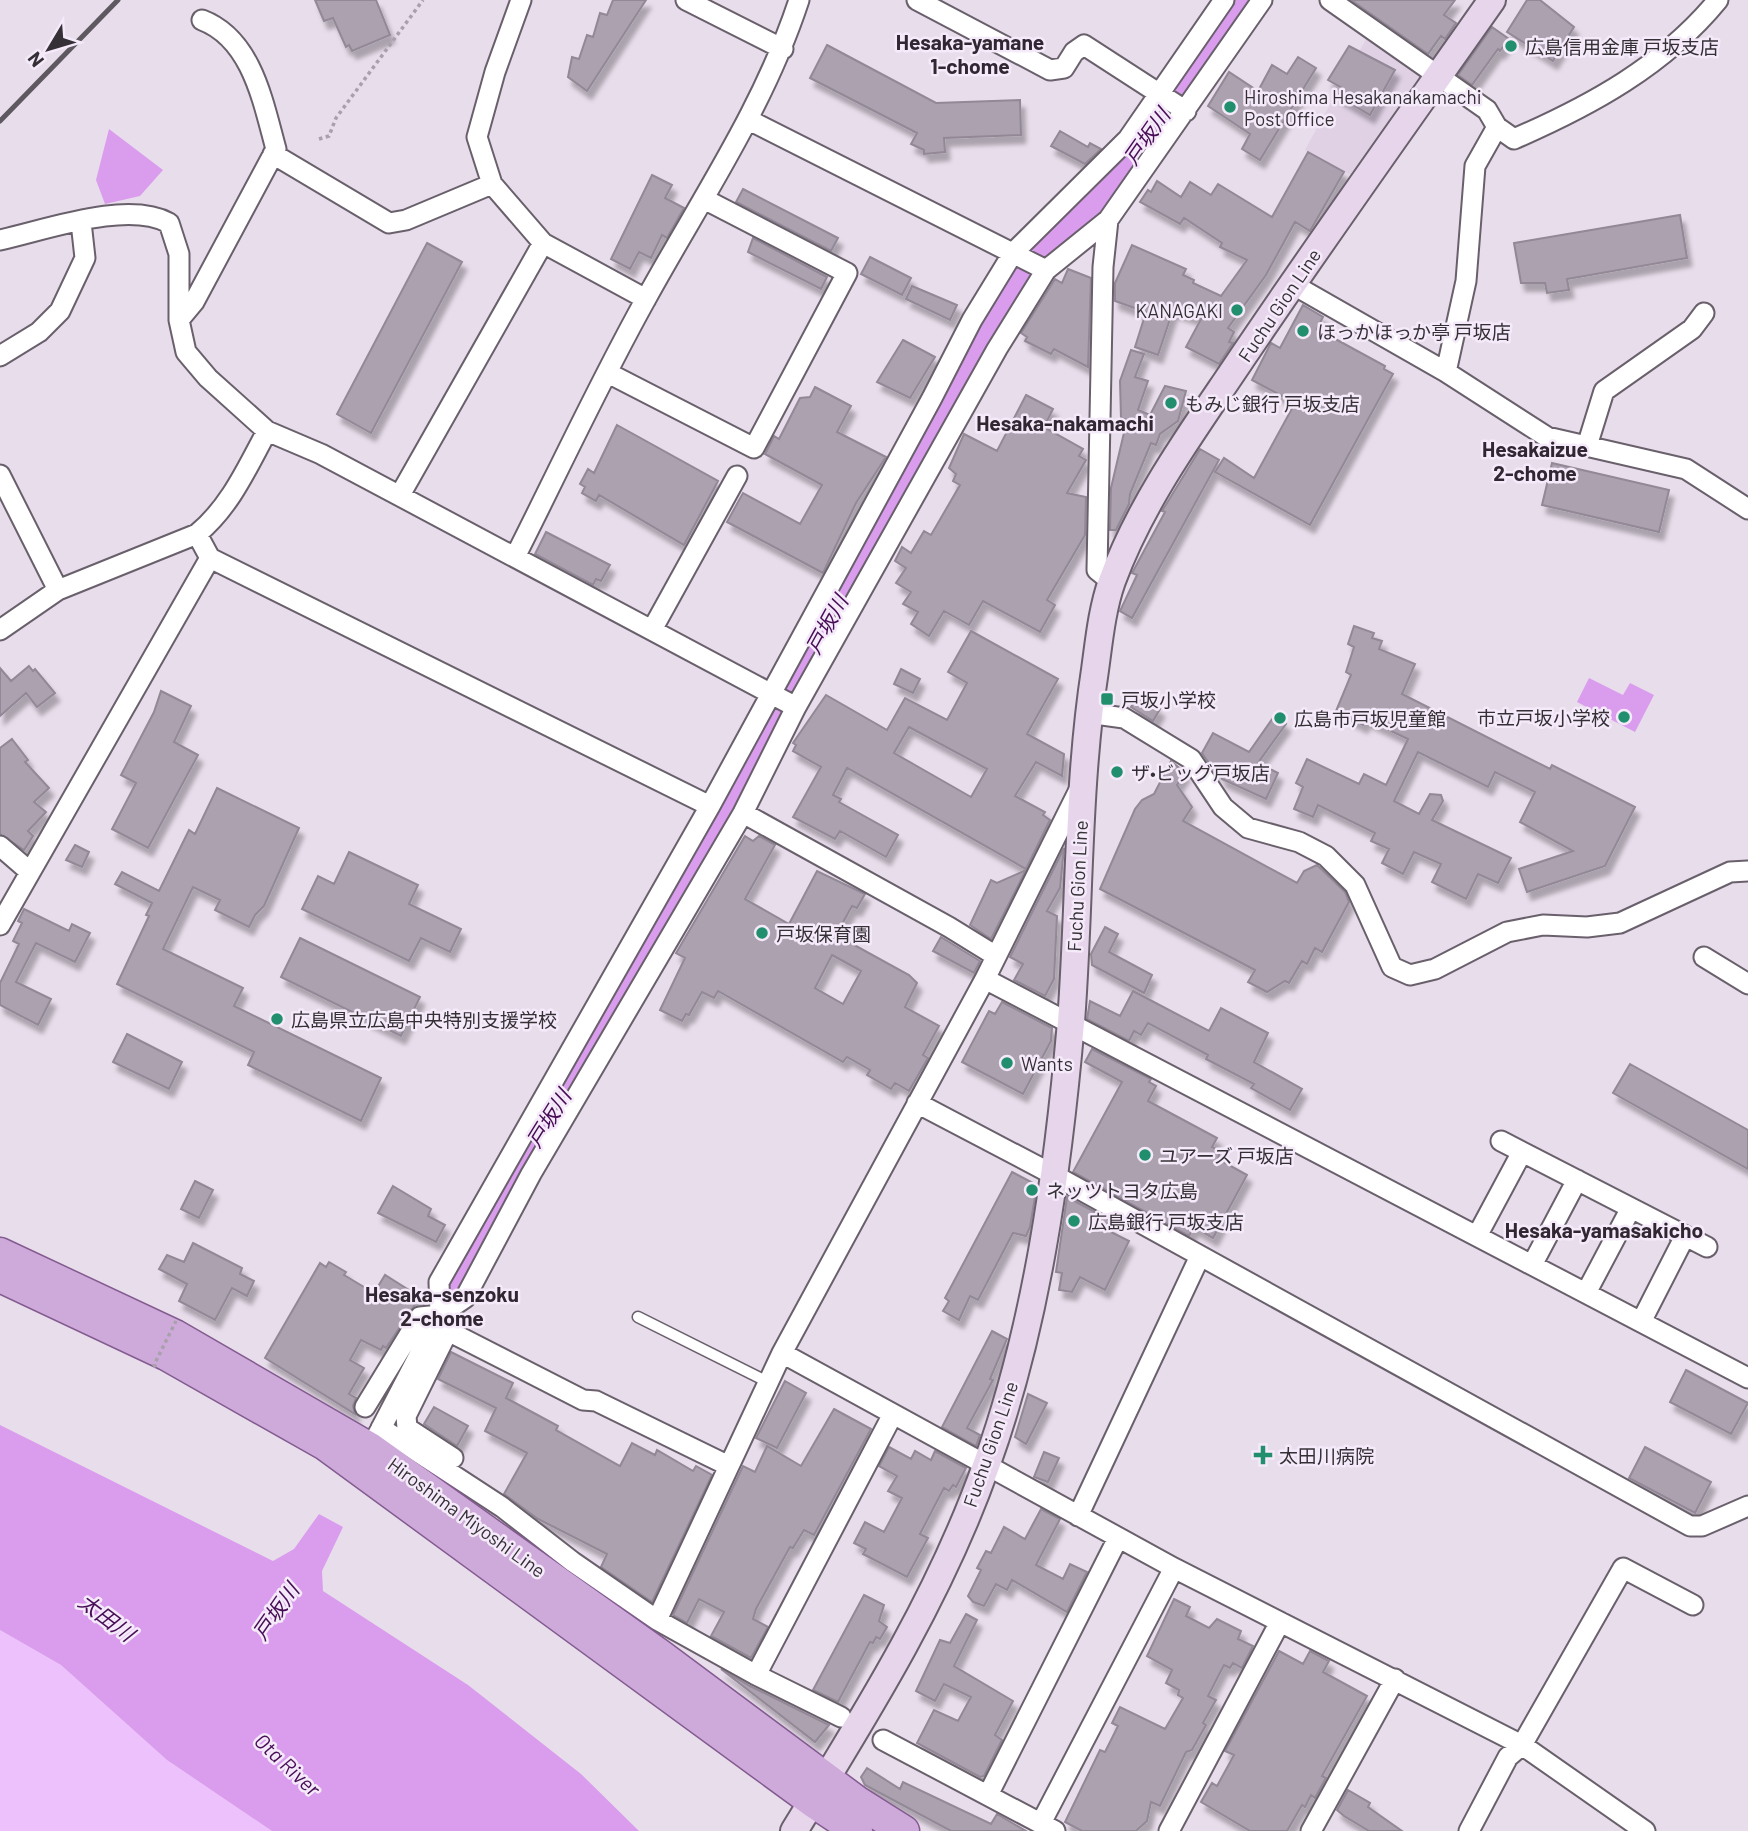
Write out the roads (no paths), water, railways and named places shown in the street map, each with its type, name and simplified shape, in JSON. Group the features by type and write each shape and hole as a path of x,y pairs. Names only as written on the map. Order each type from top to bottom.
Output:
{"main road":[{"name":"Fuchu Gion Line","path":"808,1809 911,1633 987,1464 1027,1332 1052,1174 1071,1023 1082,782 1088,713 1112,582 1161,480 1292,284 1492,0"},
{"name":"Hiroshima Miyoshi Line","path":"0,1253 175,1335 370,1448 659,1654 808,1809 857,1831"},
{"name":"Hiroshima Miyoshi Line","path":"0,1277 370,1448"},
{"name":"Hiroshima Miyoshi Line","path":"808,1809 904,1831"}],"street":[{"path":"521,0 495,72 477,137 492,184 543,243 646,299"},
{"path":"686,0 783,49"},
{"path":"515,557 646,299 750,120 783,49 799,0"},
{"path":"917,0 1050,70 1064,68 1074,52 1084,45 1173,102"},
{"path":"1112,582 1097,570 1103,267 1108,220 1173,102 1224,0"},
{"path":"453,1458 407,1429 406,1416 444,1323 439,1282 710,806 770,692 870,514 972,320 1029,262 1128,139 1173,102 1262,0"},
{"path":"1330,0 1487,110 1497,127 1514,139 1572,114 1637,75 1699,23 1718,0"},
{"path":"179,320 194,302 276,149 258,85 234,42 221,27 202,20"},
{"path":"750,120 1029,262"},
{"path":"1446,372 1466,281 1475,166 1497,127"},
{"path":"273,154 389,223 406,220 492,184"},
{"path":"608,373 754,447 847,273 704,199"},
{"path":"0,240 123,214 153,214 169,223 179,254 179,320 186,352 208,378 267,432 321,454 400,495 653,628 796,707"},
{"path":"841,1717 756,1675 657,1620 573,1562 502,1507 370,1448 444,1323 465,1298 531,1174 743,813 796,707 997,349 1029,262 1108,220"},
{"path":"0,356 39,332 60,311 85,258 81,222"},
{"path":"400,495 543,243"},
{"path":"1292,284 1446,372 1547,437 1686,469 1748,509"},
{"path":"1587,446 1604,391 1692,329 1704,313"},
{"path":"0,630 58,590 197,534 211,523 233,494 267,432"},
{"path":"0,475 58,590"},
{"path":"653,628 737,476"},
{"path":"197,534 210,558 710,806"},
{"path":"0,925 210,558"},
{"path":"1088,713 1124,718 1191,759 1223,807 1248,828 1299,842 1326,856 1355,885 1392,967 1410,975 1436,970 1507,932 1544,925 1587,927 1620,923 1731,872 1747,869"},
{"path":"657,1620 782,1353 985,979 1082,782"},
{"path":"743,813 949,927 996,957"},
{"path":"0,846 29,871"},
{"path":"1704,957 1748,984"},
{"path":"985,979 1748,1378"},
{"path":"917,1103 1052,1174 1690,1526 1702,1526 1748,1506"},
{"path":"1501,1141 1707,1247"},
{"path":"1477,1236 1522,1152"},
{"path":"1532,1265 1577,1181"},
{"path":"1586,1293 1631,1208"},
{"path":"1641,1322 1685,1236"},
{"path":"1078,1516 1200,1256"},
{"path":"365,1408 420,1317 444,1323 583,1400 596,1401 729,1466"},
{"path":"782,1353 1174,1568 1522,1745 1645,1831"},
{"path":"756,1675 893,1414"},
{"path":"988,1795 1118,1538"},
{"path":"883,1740 1048,1827 1174,1568"},
{"path":"1469,1831 1507,1757 1522,1745 1623,1568 1693,1605"},
{"path":"1169,1831 1280,1622"},
{"path":"1311,1831 1395,1679"}],"lane":[{"path":"638,1317 768,1382"}],"water":[{"path":"109,129 163,170 140,196 105,204 96,180"},
{"name":"市立戸坂小学校","path":"1589,678 1623,695 1630,683 1654,695 1635,732 1577,702"},
{"path":"0,1425 273,1561 294,1549 319,1514 343,1527 322,1571 323,1591 468,1685 581,1774 639,1831 272,1831 167,1760 61,1665 0,1630"}],"waterway":[{"name":"戸坂川","path":"459,1280 509,1181 560,1105 611,1017 665,912 874,542 968,360 1016,279 1073,216 1132,161 1237,0"}],"railway":[{"path":"0,121 118,0"}],"place":[{"name":"広島信用金庫 戸坂支店","path":"1511,46"},
{"name":"Hiroshima Hesakanakamachi Post Office","path":"1230,107"},
{"name":"KANAGAKI","path":"1237,310"},
{"name":"ほっかほっか亭 戸坂店","path":"1303,331"},
{"name":"もみじ銀行 戸坂支店","path":"1171,403"},
{"name":"戸坂小学校","path":"1107,699"},
{"name":"市立戸坂小学校","path":"1624,717"},
{"name":"広島市戸坂児童館","path":"1280,718"},
{"name":"ザ•ビッグ戸坂店","path":"1117,772"},
{"name":"戸坂保育園","path":"762,933"},
{"name":"広島県立広島中央特別支援学校","path":"277,1019"},
{"name":"Wants","path":"1007,1063"},
{"name":"ユアーズ 戸坂店","path":"1145,1155"},
{"name":"ネッツトヨタ広島","path":"1032,1190"},
{"name":"広島銀行 戸坂支店","path":"1074,1221"},
{"name":"太田川病院","path":"1263,1455"}],"district":[{"name":"Hesaka-yamane 1-chome","path":"970,53"},
{"name":"Hesaka-nakamachi","path":"1065,422"},
{"name":"Hesakaizue 2-chome","path":"1535,460"},
{"name":"Hesaka-yamasakicho","path":"1604,1229"},
{"name":"Hesaka-senzoku 2-chome","path":"442,1305"}],"water label":[{"name":"太田川","path":"107,1617"},
{"name":"Ota River","path":"288,1764"}]}
